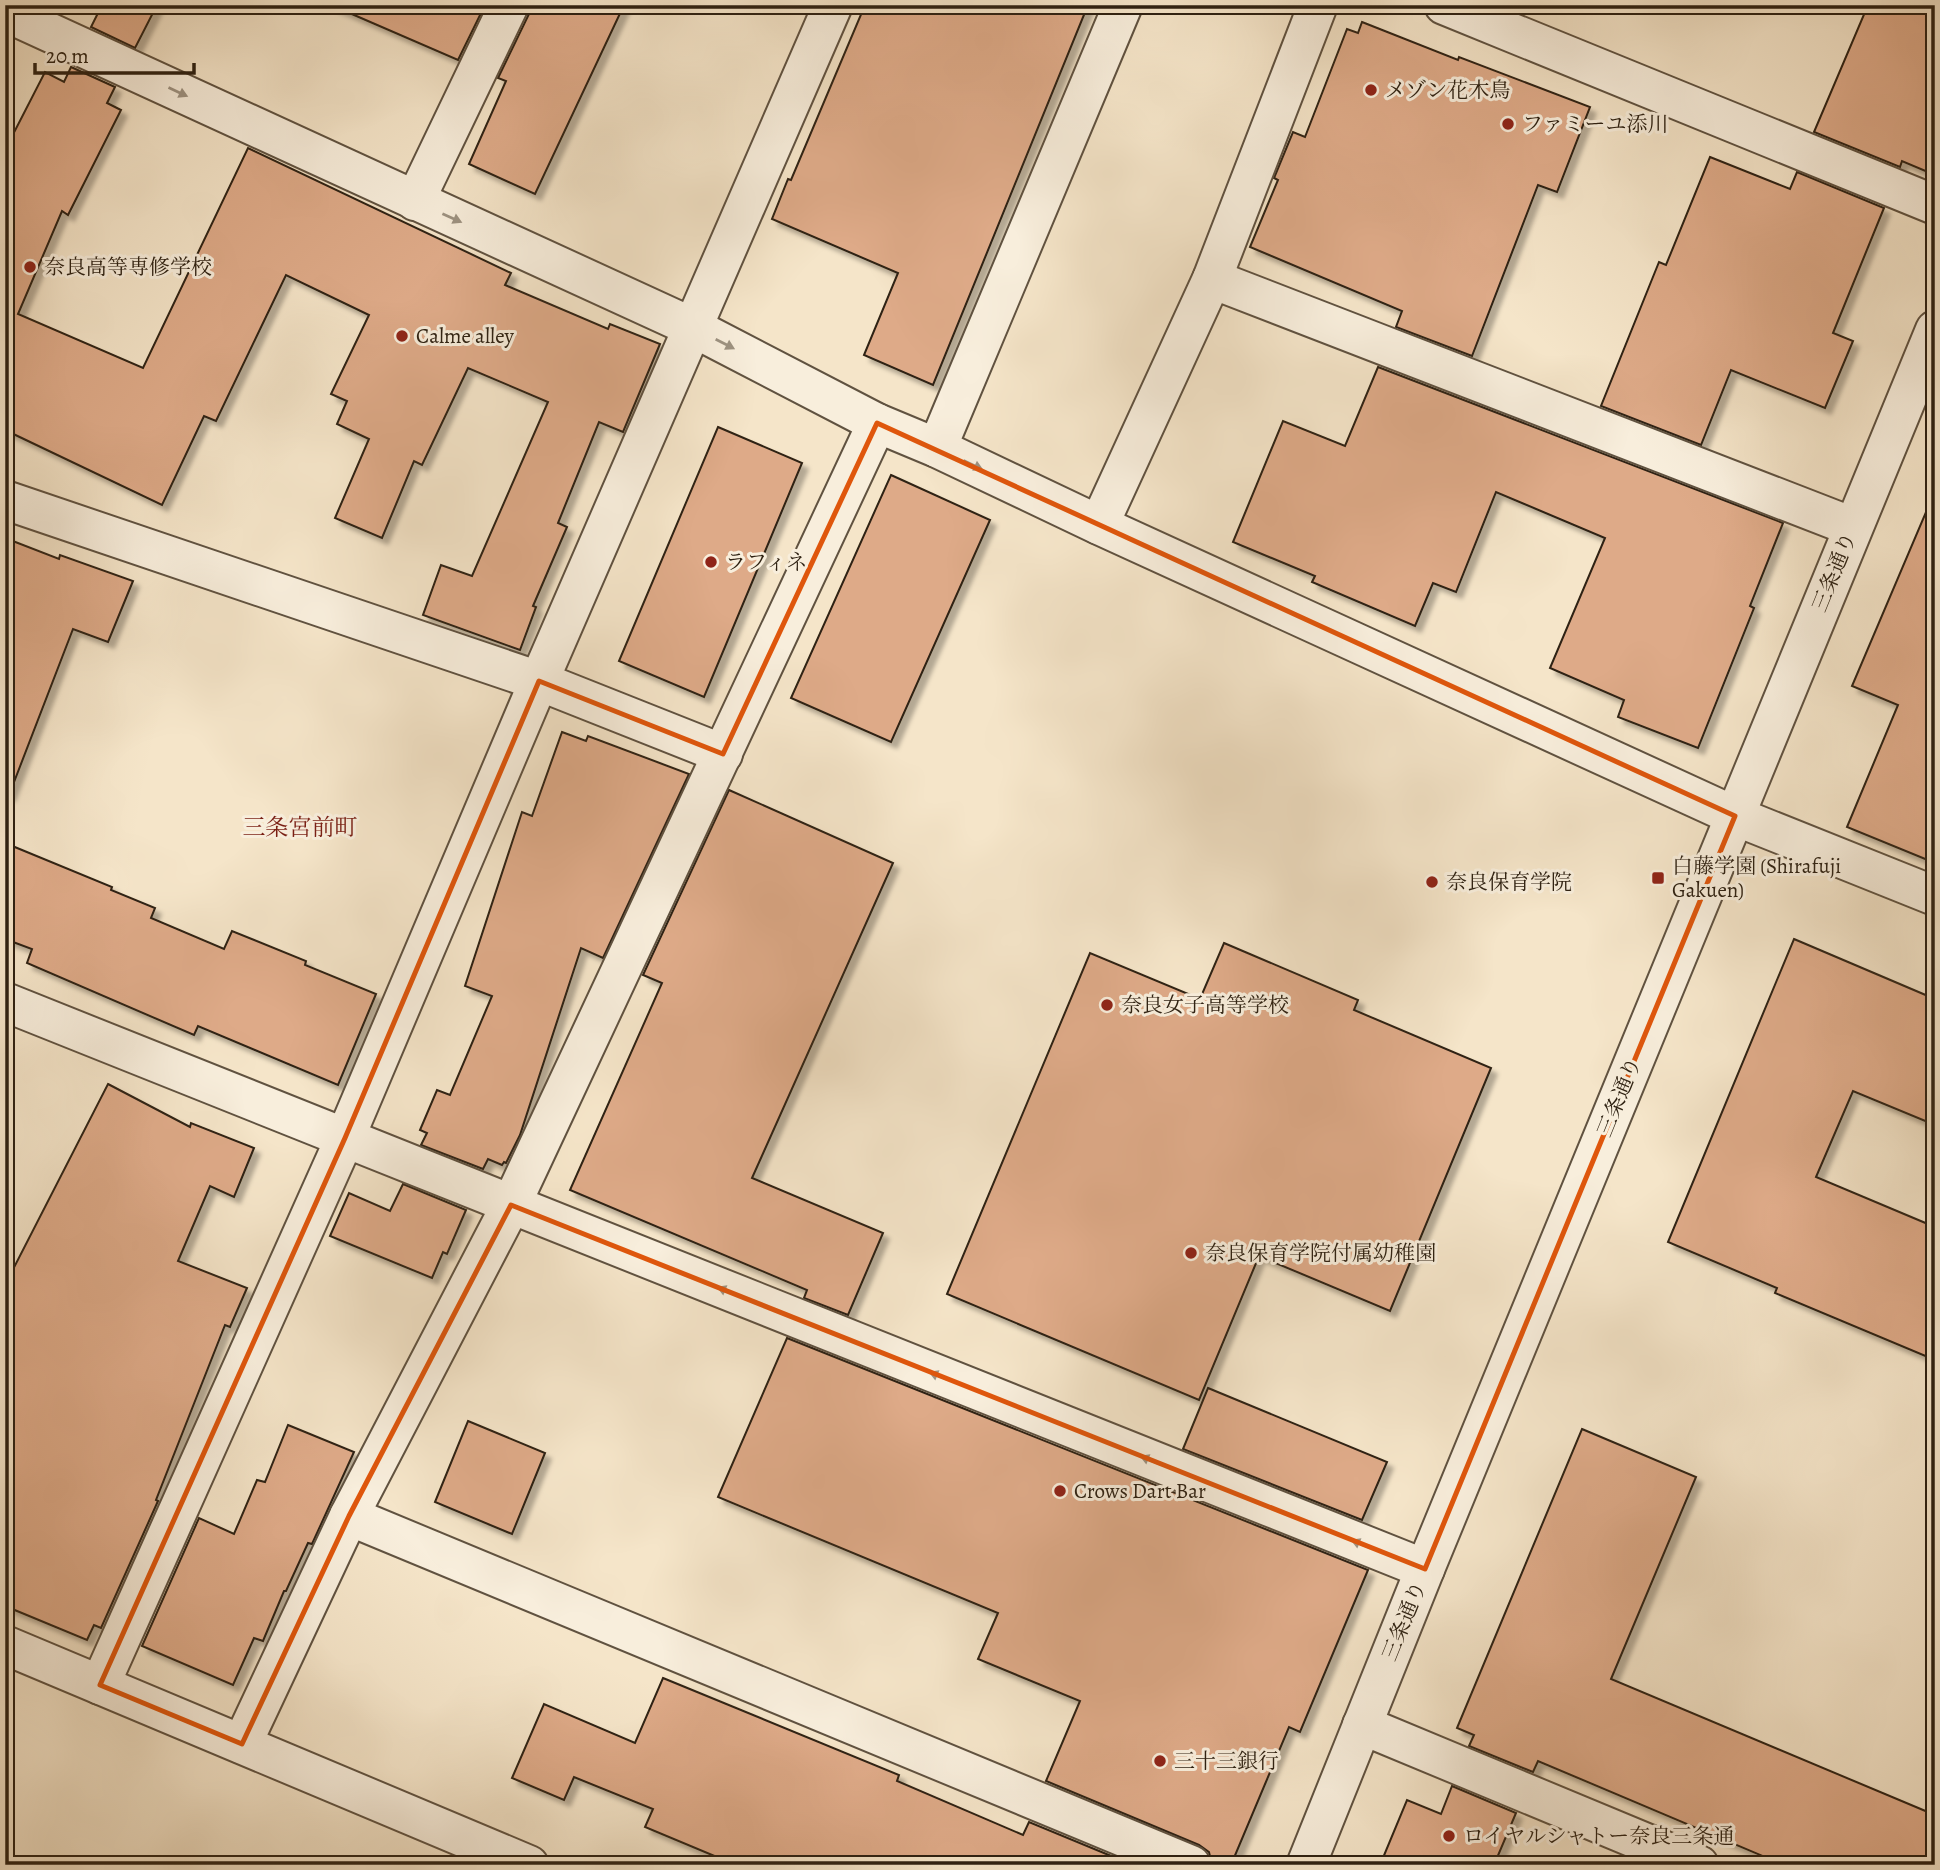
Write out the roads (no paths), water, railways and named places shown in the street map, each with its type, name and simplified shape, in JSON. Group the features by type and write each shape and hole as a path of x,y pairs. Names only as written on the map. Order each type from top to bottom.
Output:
{"street":[{"path":"415,201 509,5"},
{"path":"100,1685 345,1138 539,681 834,5"},
{"path":"937,448 1123,5"},
{"path":"1099,525 1212,279 1318,5"},
{"path":"1444,5 1935,205"},
{"path":"5,12 56,18 415,201 692,327 877,423 937,448 1735,816 1935,896"},
{"path":"1212,279 1853,527"},
{"name":"三条通り","path":"1306,1865 1425,1569 1935,330"},
{"path":"242,1744 349,1516 511,1205 877,423"},
{"path":"5,500 539,681 723,754"},
{"path":"5,1002 1425,1569"},
{"path":"349,1516 1191,1865"},
{"path":"5,1645 529,1865"},
{"path":"1362,1725 1699,1865"}],"place":[{"name":"メゾン花木鳥","path":"1371,90"},
{"name":"ファミーユ添川","path":"1508,124"},
{"name":"奈良高等専修学校","path":"30,267"},
{"name":"Calme alley","path":"402,336"},
{"name":"ラフィネ","path":"711,562"},
{"name":"白藤学園 (Shirafuji Gakuen)","path":"1658,878"},
{"name":"奈良保育学院","path":"1432,882"},
{"name":"奈良女子高等学校","path":"1107,1005"},
{"name":"奈良保育学院付属幼稚園","path":"1191,1253"},
{"name":"Crows Dart Bar","path":"1060,1491"},
{"name":"三十三銀行","path":"1160,1761"},
{"name":"ロイヤルシャトー奈良三条通","path":"1449,1836"}],"district":[{"name":"三条宮前町","path":"300,827"}]}
